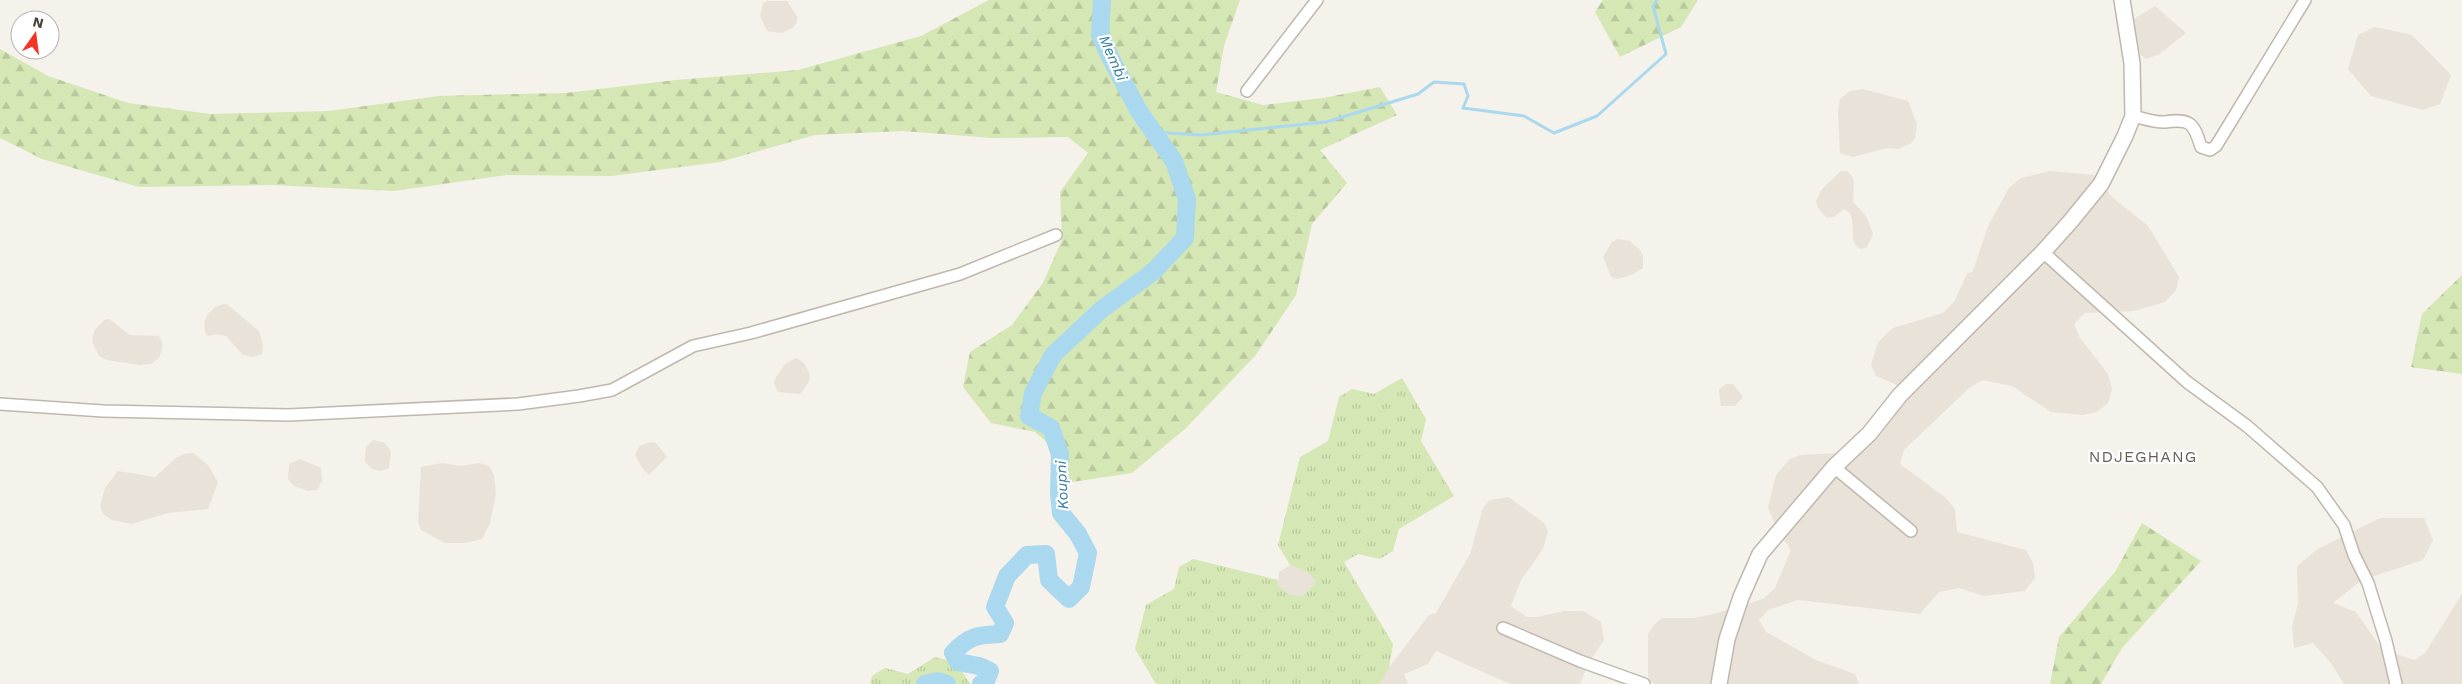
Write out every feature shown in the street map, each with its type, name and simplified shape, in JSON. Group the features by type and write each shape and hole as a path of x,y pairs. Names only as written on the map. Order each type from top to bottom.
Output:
{"street":[{"path":"1247,91 1317,0"},
{"path":"1719,684 1727,639 1741,597 1760,554 1834,467 1869,434 1900,395 2043,252 2076,216 2101,184 2133,116 2132,62 2122,0"},
{"path":"2133,116 2164,122 2180,120 2190,123 2195,128 2201,147 2210,150 2216,146 2305,0"},
{"path":"0,404 103,411 288,415 518,404 579,396 612,390 646,374 693,346 751,334 960,274 1056,235"},
{"path":"2043,252 2187,382 2247,426 2317,487 2344,525 2354,555 2368,583 2386,641 2396,684"},
{"path":"1834,467 1911,531"},
{"path":"1503,628 1562,654 1644,684"}],"shaded area":[{"path":"767,1 787,1 798,18 794,27 782,33 767,31 760,16 763,3"},
{"path":"2155,6 2186,33 2158,55 2145,59 2127,39 2131,21"},
{"path":"2375,27 2412,35 2451,75 2440,104 2423,110 2371,96 2348,69 2358,35"},
{"path":"1863,89 1908,101 1917,124 1915,138 1911,143 1899,149 1887,148 1853,157 1840,153 1838,112 1840,99 1850,91"},
{"path":"1841,171 1847,171 1852,176 1854,182 1853,202 1866,216 1873,234 1867,247 1861,249 1855,245 1853,239 1850,213 1844,209 1834,217 1827,218 1818,208 1816,201 1822,189"},
{"path":"2050,171 2094,175 2113,198 2148,226 2179,277 2176,290 2165,302 2134,311 2085,313 2074,324 2080,338 2108,374 2112,389 2108,403 2097,412 2083,415 2051,412 2012,386 1982,380 1969,388 1904,450 1900,464 1946,498 1955,509 1957,532 2026,550 2033,563 2035,578 2025,591 1984,596 1959,588 1939,592 1920,614 1798,600 1768,610 1759,620 1766,632 1816,660 1855,674 1859,684 1655,684 1648,680 1648,634 1662,618 1694,618 1714,614 1763,599 1775,588 1791,550 1776,528 1768,507 1776,475 1790,459 1800,455 1842,453 1909,390 1876,376 1871,365 1878,342 1893,328 1943,313 1954,302 1967,274 1973,271 1988,226 2009,188 2021,178"},
{"path":"1618,239 1630,241 1640,250 1643,256 1643,268 1631,275 1617,279 1611,277 1603,257 1612,242"},
{"path":"224,304 228,305 259,331 263,345 262,354 253,357 243,355 226,336 217,334 208,336 205,332 204,323 208,314 215,307"},
{"path":"109,319 130,335 159,336 163,345 159,358 151,364 140,365 107,360 99,356 92,341 94,331 104,320"},
{"path":"796,358 804,363 809,372 810,380 800,394 778,392 774,383 776,377 785,364"},
{"path":"1726,384 1733,384 1743,397 1735,406 1721,406 1719,390"},
{"path":"373,440 385,443 391,451 389,468 381,471 372,469 365,462 366,447"},
{"path":"651,442 656,443 667,457 649,475 642,468 635,455 639,446"},
{"path":"193,453 208,465 218,482 208,509 168,513 131,524 112,520 103,514 100,506 105,488 118,471 155,477 176,458 184,454"},
{"path":"300,459 321,468 322,481 317,490 308,491 294,486 288,479 289,464"},
{"path":"442,463 460,466 480,463 489,466 494,475 496,494 490,523 482,539 465,543 445,543 421,530 418,522 421,467"},
{"path":"1509,497 1544,523 1548,531 1543,549 1521,580 1511,606 1527,617 1537,617 1564,611 1583,611 1601,622 1604,640 1588,664 1580,684 1510,684 1436,651 1428,664 1404,674 1408,684 1379,684 1381,678 1429,615 1436,613 1470,554 1483,508 1490,500"},
{"path":"2380,518 2424,518 2433,540 2423,560 2362,580 2333,603 2356,612 2379,645 2390,652 2414,660 2425,653 2462,594 2462,684 2344,684 2331,663 2313,643 2294,648 2292,627 2298,603 2297,566 2318,549"},
{"path":"1290,565 1308,572 1316,582 1303,596 1290,595 1278,585 1279,572"}],"green space":[{"path":"989,0 1240,0 1224,46 1216,92 1263,105 1323,98 1380,87 1397,115 1320,150 1347,183 1312,224 1296,295 1255,356 1185,429 1132,473 1059,484 1064,457 1035,432 991,423 963,387 970,352 1012,325 1043,283 1062,240 1060,192 1088,153 1068,137 992,138 903,131 815,135 720,162 611,176 506,175 394,191 272,185 139,187 42,159 0,138 0,49 10,55 10,60 20,60 48,76 128,103 210,114 329,111 439,96 565,93 676,80 798,70 921,36"},
{"path":"1603,0 1698,0 1681,27 1620,57 1595,12"},
{"path":"2462,275 2462,374 2411,367 2422,314"},
{"path":"1402,378 1426,419 1421,441 1454,496 1399,529 1393,551 1380,559 1358,554 1344,562 1393,644 1389,668 1379,684 1156,684 1135,649 1146,605 1174,589 1179,567 1193,559 1278,580 1278,585 1290,595 1303,596 1316,582 1308,572 1290,565 1278,545 1300,457 1328,441 1339,397 1352,389 1374,394"},
{"path":"2142,523 2201,561 2122,648 2101,684 2050,684 2059,637 2115,572"},
{"path":"935,657 957,663 970,684 870,684 872,676 885,668 908,674"}],"waterway":[{"name":"Koupni","path":"981,684 986,681 990,671 979,666 958,662 953,653 969,640 985,635 1000,634 1005,623 995,607 1007,576 1027,555 1046,554 1049,580 1069,599 1081,587 1088,553 1078,534 1061,513 1059,493 1060,454 1051,428 1029,416 1033,393 1053,355 1102,309 1153,272 1185,238 1187,199 1174,161 1140,113 1100,35 1102,0"},
{"path":"1154,132 1201,135 1326,122 1418,94 1434,82 1464,84 1468,96 1463,108 1524,116 1554,133 1597,116 1666,54 1653,6 1657,0"},
{"name":"Koupni","path":"925,684 938,681 947,684"}],"district":[{"name":"NDJEGHANG","path":"2143,456"}],"water label":[{"name":"Membi","path":"1113,58"}]}
